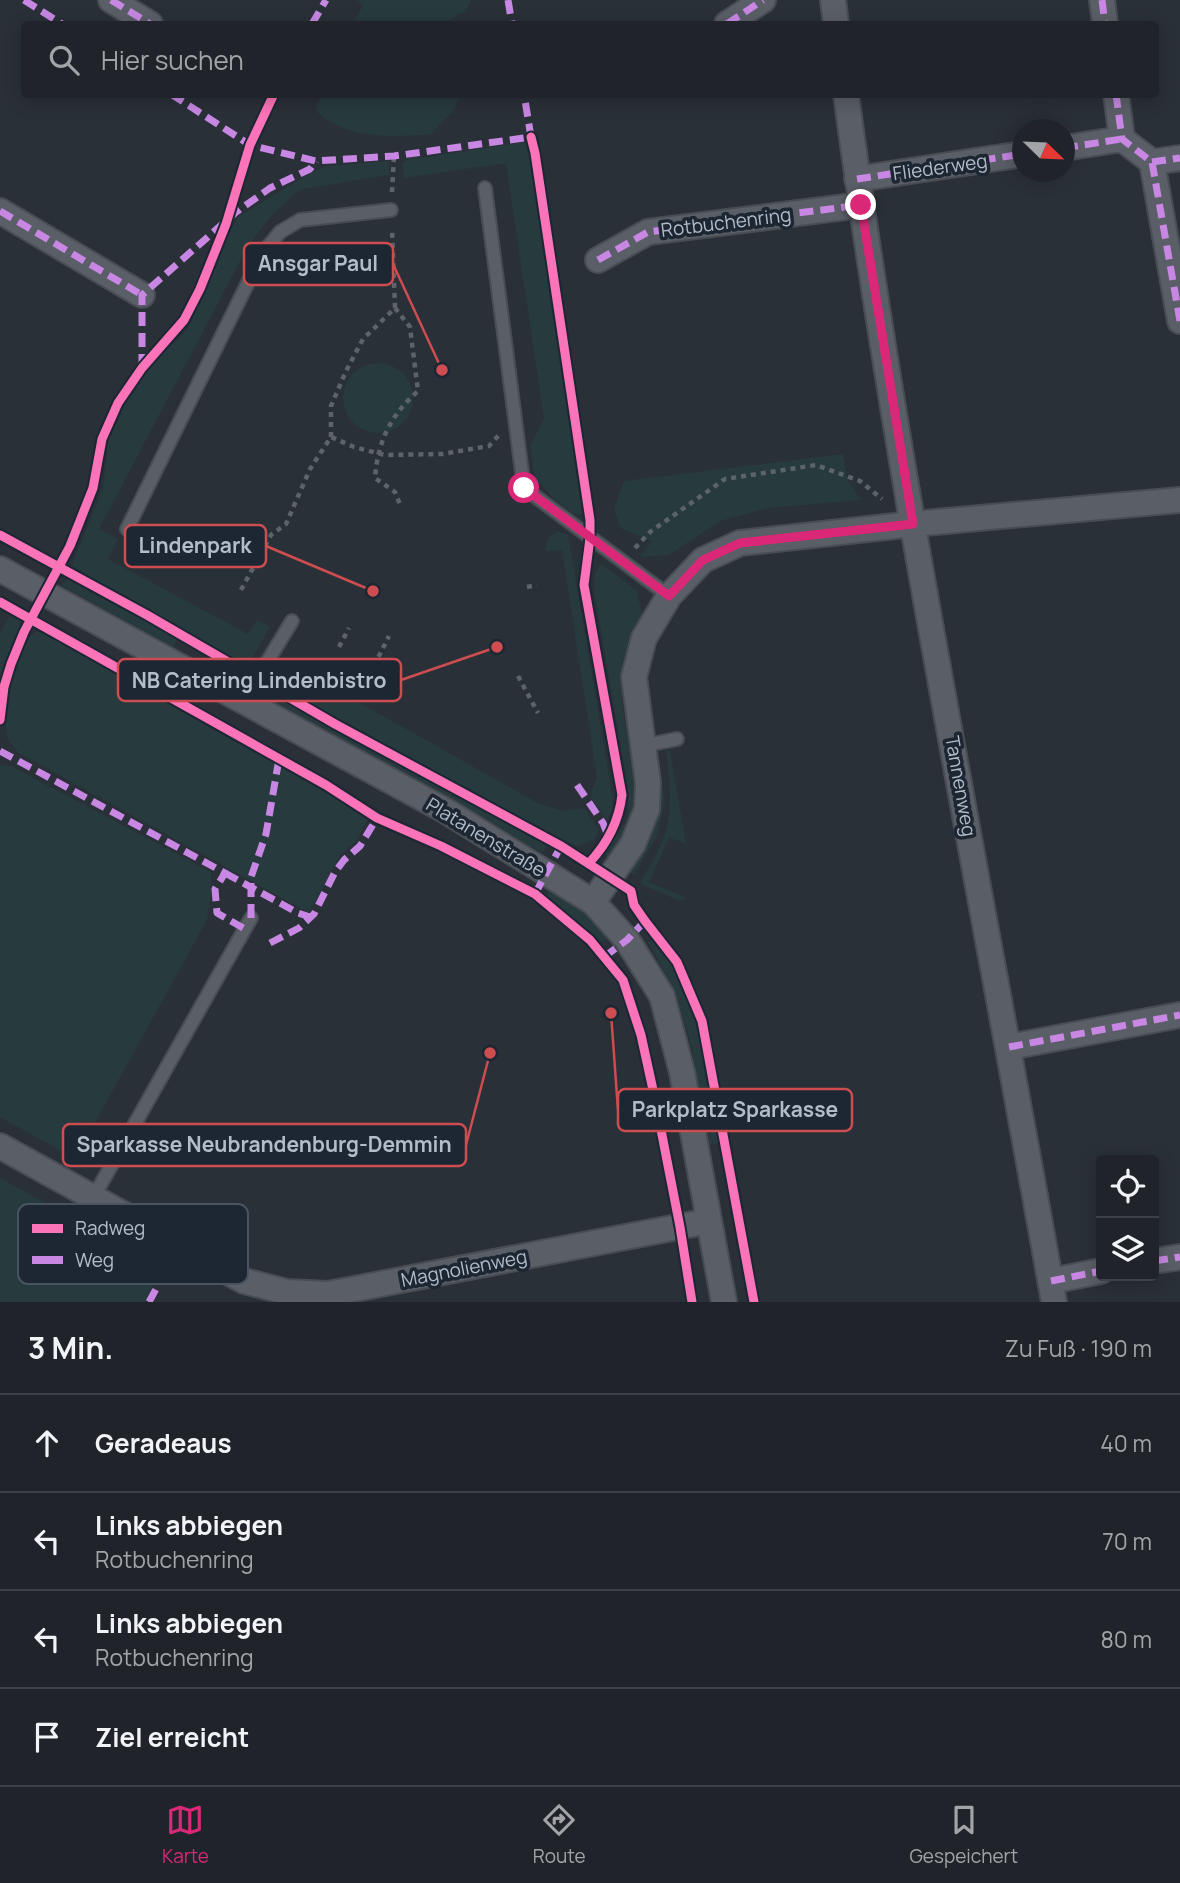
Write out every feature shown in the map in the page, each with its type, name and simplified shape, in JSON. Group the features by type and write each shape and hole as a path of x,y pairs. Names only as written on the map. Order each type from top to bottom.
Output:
{"street":[{"path":"732,21 763,0"},
{"path":"833,0 836,21"},
{"path":"1102,0 1105,21"},
{"path":"847,98 861,205 913,524"},
{"path":"1117,98 1122,139 1152,162 1180,321"},
{"path":"1075,146 1122,139"},
{"name":"Fliederweg","path":"857,179 1012,156"},
{"path":"1152,162 1180,158"},
{"name":"Rotbuchenring","path":"598,260 648,232 861,205"},
{"path":"0,211 142,295"},
{"path":"593,902 633,844 647,809 648,783 634,677 644,638 669,596 703,560 740,543 1180,500"},
{"name":"Tannenweg","path":"913,524 1053,1291"},
{"name":"Platanenstraße","path":"0,569 446,811 593,902 627,940 663,996 682,1072 724,1302"},
{"path":"1009,1047 1180,1015"},
{"name":"Magnolienweg","path":"0,1146 104,1204"},
{"name":"Magnolienweg","path":"248,1281 287,1292 328,1294 709,1221"},
{"path":"1159,1260 1180,1256"},
{"path":"1053,1291 1096,1273"}],"lane":[{"path":"485,188 524,488 669,596"},
{"path":"127,529 262,254 279,232 300,220 391,210"},
{"path":"244,700 292,621"},
{"path":"642,746 677,739"},
{"path":"93,1198 251,918"}],"path":[{"path":"394,156 391,210 395,308 410,327 418,391 404,403 382,438 377,453 375,478 395,492 401,507"},
{"path":"241,590 271,535 286,524 310,469 331,437 331,406 363,339 395,308"},
{"path":"331,437 377,453 442,454 489,446 515,418"},
{"path":"622,562 650,532 725,479 816,465 860,481 913,524"},
{"path":"527,587 537,585"},
{"path":"339,647 349,628"},
{"path":"374,666 389,636"},
{"path":"518,676 538,713"}],"green space":[{"path":"357,0 471,0 467,10 448,21 355,21 363,5"},
{"path":"319,98 460,98 453,111 430,135 370,135 342,128 316,111"},
{"path":"525,142 530,147 582,514 576,515 556,501 535,478 530,445 544,419 506,163 404,178 402,164 412,156 420,158"},
{"path":"389,161 389,175 299,190 269,218 247,248 99,529 118,539 108,559 248,634 257,620 270,627 248,666 85,575 72,565 103,487 108,443 122,405 147,370 187,330 217,265 227,236 238,217 326,166"},
{"path":"378,363 403,373 413,398 403,423 378,433 353,423 343,398 353,373"},
{"path":"843,454 848,481 861,500 768,508 720,521 669,555 640,557 652,541 620,528 614,509 624,481"},
{"path":"558,531 568,535 613,799 612,811 607,820 590,796 597,777 562,550 545,551 548,538"},
{"path":"601,564 637,591 642,614 633,633 623,678 622,702 636,795 633,820 614,857 608,859 605,854 627,819 629,795 594,590 595,573"},
{"path":"69,579 177,639 173,647 61,585"},
{"path":"10,614 20,619 19,627 0,682 0,634"},
{"path":"35,632 42,632 324,791 368,819 356,842 340,855 309,913 16,750 7,734 7,707 17,663 22,650"},
{"path":"332,666 352,677 344,694 538,803 563,811 584,808 599,830 594,840 577,846 553,837 282,687 291,668 322,684"},
{"path":"275,696 547,844 543,853 269,707"},
{"path":"670,750 686,843 669,838 649,882 686,898 680,901 642,885 641,880 665,833 670,804 666,751"},
{"path":"658,752 665,801 657,836 634,875 630,872 651,835 658,805 653,756"},
{"path":"0,765 11,766 211,872 207,920 82,1146 70,1153 63,1152 0,1117"},
{"path":"551,889 583,911 609,939 599,942 578,922 548,901 547,895"},
{"path":"654,939 673,963 696,1021 719,1143 709,1145 691,1044 676,994 648,942"},
{"path":"0,1178 47,1204 18,1204 18,1284 154,1284 145,1302 0,1302"}],"marked path":[{"path":"24,0 57,21"},
{"path":"111,0 145,21"},
{"path":"314,21 326,0"},
{"path":"508,0 512,21"},
{"path":"732,21 763,0"},
{"path":"1102,0 1105,21"},
{"path":"177,98 250,145 316,161 394,156 531,137 525,98"},
{"path":"1117,98 1122,139 1152,162 1180,321"},
{"path":"1075,146 1122,139"},
{"path":"857,179 1012,156"},
{"path":"1152,162 1180,158"},
{"path":"142,368 142,295 235,213 270,188 310,169 316,161"},
{"path":"598,260 648,232 861,205"},
{"path":"0,211 142,295"},
{"path":"0,751 225,873 215,889 217,913 245,929"},
{"path":"251,918 251,877 266,834 279,759"},
{"path":"577,785 603,823 608,836"},
{"path":"270,943 299,928 314,914 335,872 360,846 377,818"},
{"path":"535,894 561,846"},
{"path":"225,873 310,917"},
{"path":"604,957 627,940 645,921"},
{"path":"1009,1047 1180,1015"},
{"path":"1159,1260 1180,1257"},
{"path":"1051,1281 1096,1272"},
{"path":"149,1302 159,1284"}],"cycle path":[{"path":"0,720 4,687 11,664 24,632 70,546 93,488 102,439 118,403 142,368 184,320 200,289 226,224 250,145 272,98"},
{"path":"531,137 590,520 584,585 622,795 611,831 589,863"},
{"path":"0,535 147,615 335,724 561,846 631,891 634,905 677,962 702,1021 754,1302"},
{"path":"0,602 326,785 377,818 441,846 535,894 590,940 623,980 641,1035 680,1227 692,1302"}],"place":[{"name":"Ansgar Paul","path":"442,370"},
{"name":"Lindenpark","path":"373,591"},
{"name":"NB Catering Lindenbistro","path":"497,647"},
{"name":"Parkplatz Sparkasse","path":"611,1013"},
{"name":"Sparkasse Neubrandenburg-Demmin","path":"490,1053"}],"route":[{"path":"524,488 669,596 703,560 740,543 913,524 861,205"}]}
